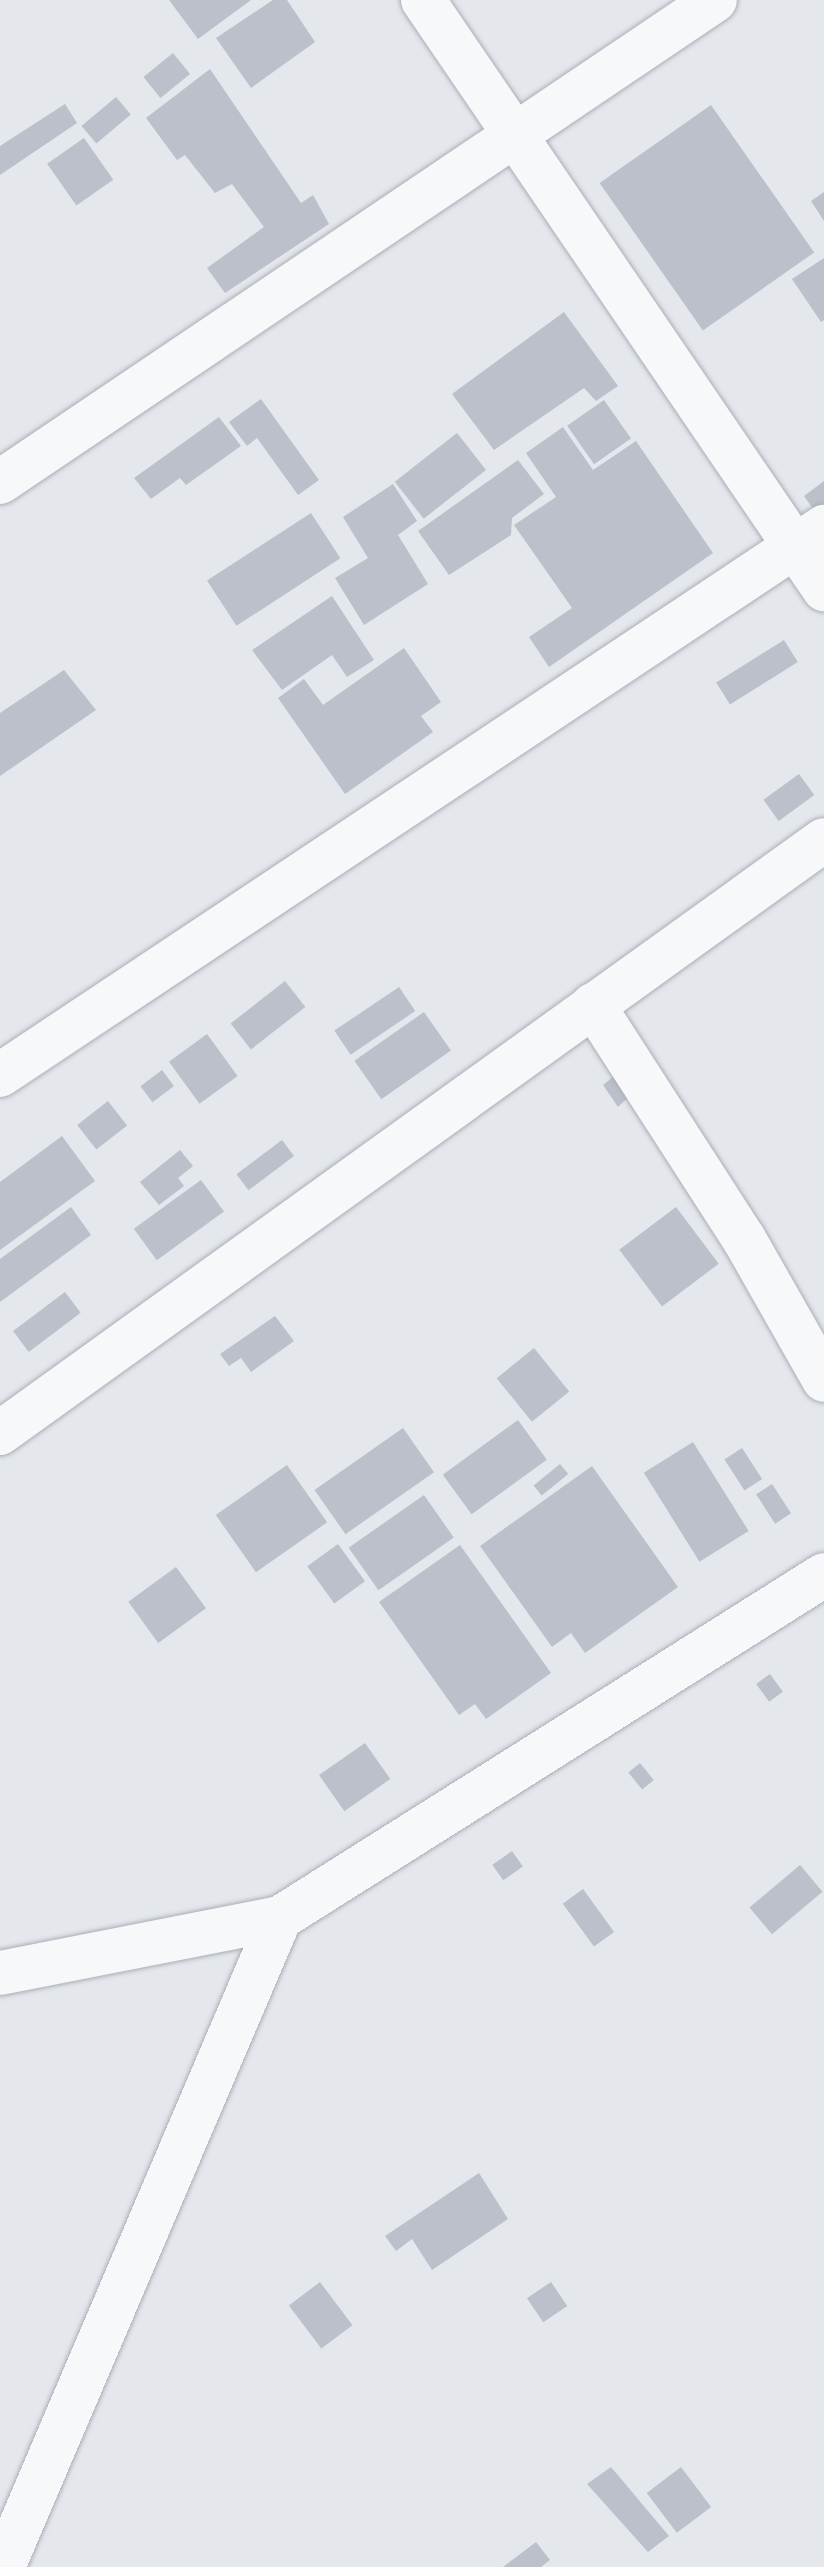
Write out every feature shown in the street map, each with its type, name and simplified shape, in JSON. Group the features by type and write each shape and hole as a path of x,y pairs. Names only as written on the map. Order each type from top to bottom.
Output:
{"street":[{"path":"423,0 515,134 810,537 824,589"},
{"path":"0,482 715,0"},
{"path":"0,1075 810,537"},
{"path":"0,1433 824,840"},
{"path":"593,1005 744,1239 824,1380"},
{"path":"0,1973 280,1918 824,1575"},
{"path":"3,2567 280,1918"}],"building":[{"path":"169,0 251,0 198,39"},
{"path":"273,0 287,0 315,42 251,88 216,38"},
{"path":"173,53 190,74 160,98 143,77"},
{"path":"210,69 301,203 313,195 329,224 225,293 207,268 264,227 232,184 215,193 185,155 177,160 146,118"},
{"path":"116,97 131,115 96,144 82,126"},
{"path":"65,104 77,123 0,175 0,146"},
{"path":"711,105 814,252 703,330 600,183"},
{"path":"84,138 113,180 76,206 47,164"},
{"path":"824,192 824,221 811,201"},
{"path":"824,258 824,320 821,322 792,279"},
{"path":"564,312 618,386 596,401 584,388 494,450 452,394"},
{"path":"261,399 319,480 298,495 257,438 247,446 229,422"},
{"path":"604,400 631,439 594,464 567,426"},
{"path":"219,417 241,446 186,485 180,478 151,499 134,478"},
{"path":"563,427 593,470 636,441 713,553 549,667 529,637 572,608 514,525 556,497 526,453"},
{"path":"457,433 486,470 424,519 395,482"},
{"path":"518,460 544,494 512,518 511,535 449,575 418,531"},
{"path":"824,481 824,512 818,516 804,496"},
{"path":"393,484 417,521 398,535 428,584 364,625 335,578 368,558 343,517"},
{"path":"311,513 340,558 236,626 207,581"},
{"path":"332,596 374,660 347,677 332,655 282,690 252,650"},
{"path":"784,640 798,662 730,704 716,682"},
{"path":"404,648 441,702 421,716 433,732 345,794 278,698 304,679 323,705"},
{"path":"64,670 96,710 0,776 0,713"},
{"path":"799,774 814,795 779,821 763,800"},
{"path":"285,981 305,1007 251,1049 231,1023"},
{"path":"399,987 415,1011 351,1055 334,1031"},
{"path":"424,1012 451,1051 381,1099 354,1061"},
{"path":"207,1034 238,1076 200,1104 169,1062"},
{"path":"162,1070 174,1086 152,1102 140,1086"},
{"path":"620,1071 635,1091 618,1107 603,1085"},
{"path":"108,1101 127,1125 96,1149 77,1125"},
{"path":"62,1136 95,1181 0,1250 0,1182"},
{"path":"282,1140 294,1156 249,1190 236,1174"},
{"path":"180,1150 193,1166 178,1178 184,1186 159,1205 140,1182"},
{"path":"201,1180 224,1212 157,1260 134,1229"},
{"path":"71,1207 91,1235 0,1302 0,1259"},
{"path":"676,1207 719,1264 662,1306 619,1250"},
{"path":"65,1292 81,1313 29,1352 13,1331"},
{"path":"275,1316 294,1341 251,1372 241,1358 229,1366 220,1354"},
{"path":"534,1348 569,1392 532,1422 497,1378"},
{"path":"518,1420 547,1460 472,1514 443,1475"},
{"path":"403,1428 434,1472 346,1534 315,1490"},
{"path":"693,1442 749,1531 699,1562 644,1473"},
{"path":"742,1448 762,1479 745,1490 724,1459"},
{"path":"560,1464 568,1474 542,1495 534,1485"},
{"path":"287,1465 327,1522 256,1572 216,1515"},
{"path":"592,1466 678,1587 585,1653 571,1633 552,1647 480,1546"},
{"path":"772,1484 791,1513 775,1524 756,1494"},
{"path":"424,1495 454,1538 378,1590 349,1548"},
{"path":"338,1544 365,1581 334,1604 307,1566"},
{"path":"460,1545 551,1673 486,1719 475,1704 459,1715 379,1602"},
{"path":"176,1567 206,1608 158,1643 128,1602"},
{"path":"770,1674 783,1692 769,1702 756,1684"},
{"path":"365,1743 390,1779 344,1811 319,1775"},
{"path":"640,1763 654,1780 642,1790 628,1772"},
{"path":"512,1851 523,1867 503,1880 492,1865"},
{"path":"800,1865 822,1892 772,1934 749,1907"},
{"path":"583,1889 614,1932 594,1947 563,1904"},
{"path":"479,2173 508,2219 432,2270 412,2239 396,2251 385,2236"},
{"path":"320,2282 352,2325 321,2349 289,2305"},
{"path":"551,2282 567,2306 543,2322 527,2298"},
{"path":"611,2467 669,2536 648,2552 587,2484"},
{"path":"681,2467 711,2507 677,2533 647,2493"},
{"path":"536,2542 550,2560 541,2567 503,2567"}]}
